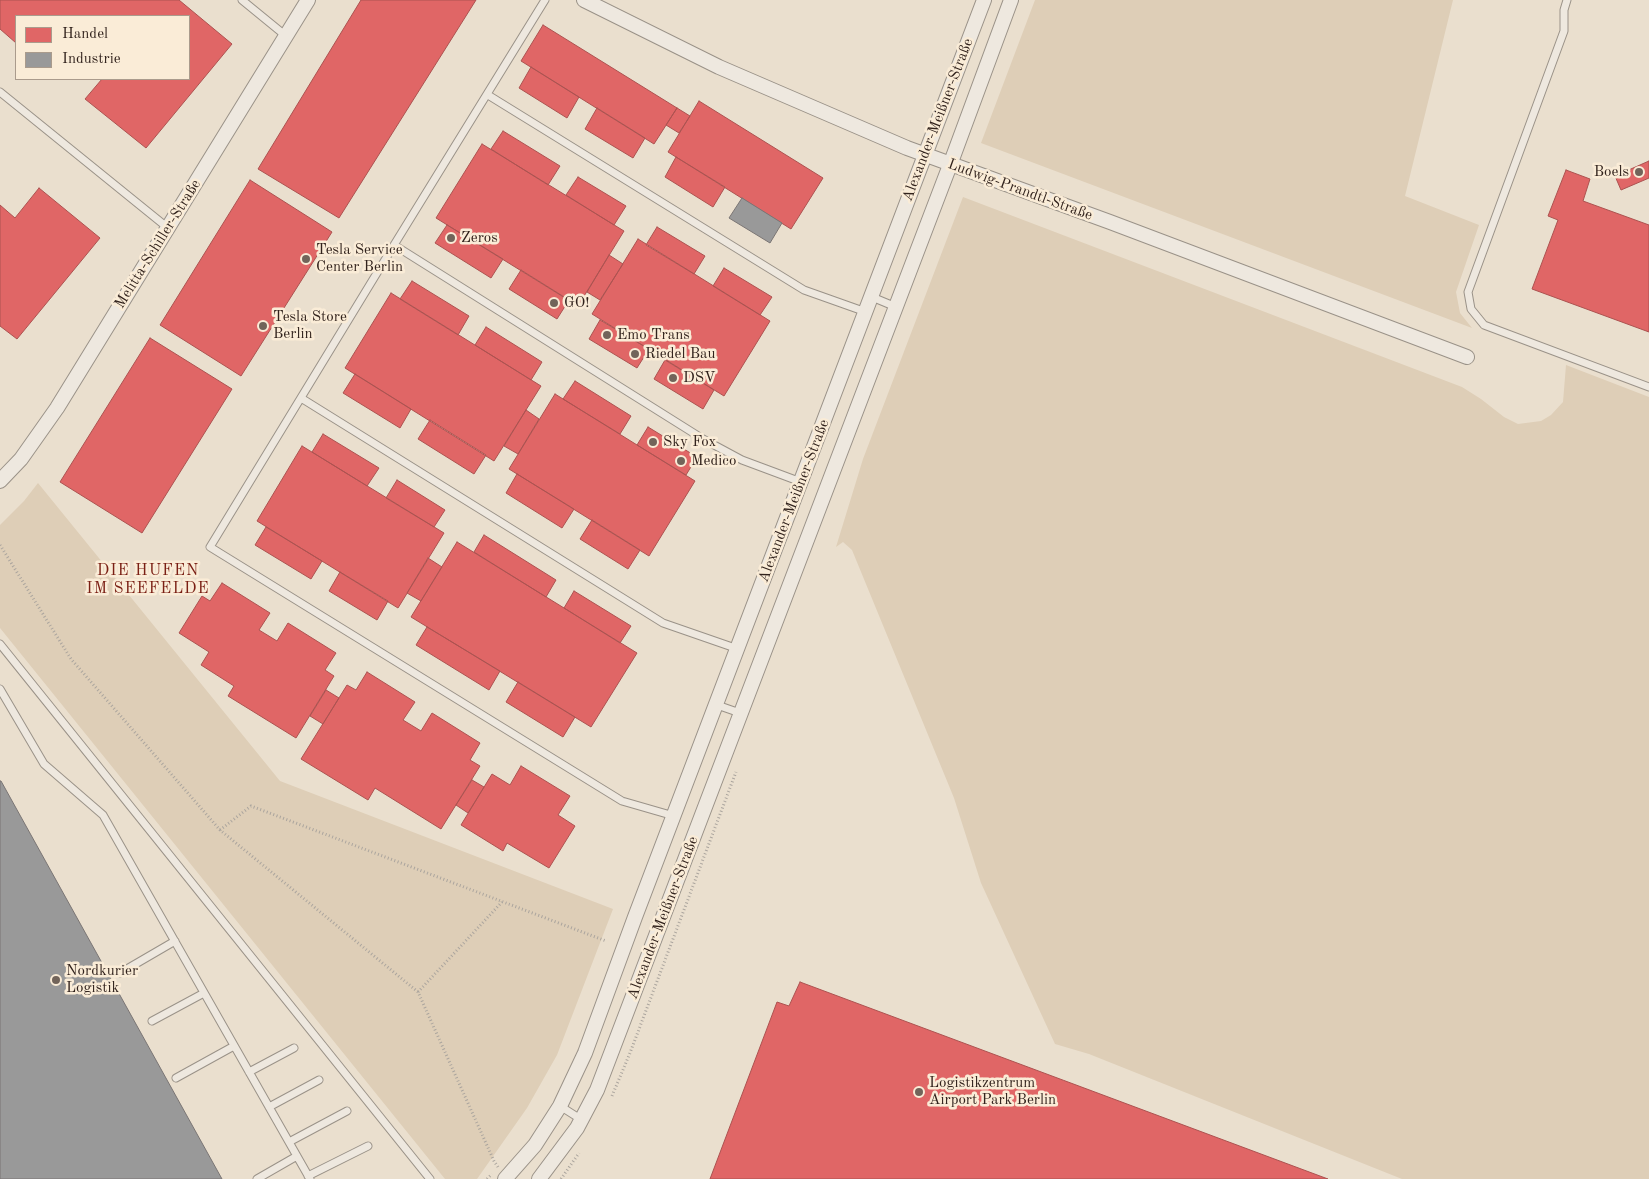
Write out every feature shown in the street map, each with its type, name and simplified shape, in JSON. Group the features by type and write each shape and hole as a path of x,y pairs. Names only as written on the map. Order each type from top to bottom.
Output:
{"street":[{"name":"Melitta-Schiller-Straße","path":"0,482 21,459 57,408 308,0"},
{"name":"Ludwig-Prandtl-Straße","path":"584,0 719,67 925,156 1119,226 1467,357"},
{"name":"Alexander-Meißner-Straße","path":"506,1178 535,1145 560,1106 585,1053 984,0"},
{"name":"Alexander-Meißner-Straße","path":"539,1179 554,1161 582,1120 600,1081 950,165 1011,0"}],"lane":[{"path":"242,0 286,36"},
{"path":"545,0 210,547 622,801 674,816"},
{"path":"1567,0 1564,10 1564,31 1468,292 1471,309 1484,324 1649,387"},
{"path":"0,92 168,228"},
{"path":"488,95 804,290 866,312"},
{"path":"394,245 703,439 742,460 801,482"},
{"path":"872,297 896,307"},
{"path":"301,398 664,623 738,649"},
{"path":"0,644 430,1179"},
{"path":"0,689 44,764 103,815 309,1178 368,1146"},
{"path":"717,704 740,713"},
{"path":"120,972 175,942"},
{"path":"152,1022 204,993"},
{"path":"176,1078 234,1046"},
{"path":"249,1072 294,1048"},
{"path":"269,1107 319,1080"},
{"path":"560,1106 582,1120"},
{"path":"289,1142 347,1111"},
{"path":"257,1179 297,1156"}],"path":[{"path":"0,544 71,659 220,830 418,992 494,1161 506,1178"},
{"path":"220,830 251,806 606,941"},
{"path":"418,992 502,902"}],"shaded area":[{"path":"1035,0 1453,0 1405,196 1479,225 1456,292 1460,313 1472,328 981,143"},
{"path":"963,197 1462,387 1504,417 1518,424 1541,421 1551,415 1563,402 1566,365 1649,397 1649,1179 1402,1179 1089,1054 1055,1044 981,883 954,798 852,550 843,542 836,547 863,459"},
{"path":"38,483 280,781 613,909 557,1055 527,1108 477,1179 445,1179 0,628 0,525 24,501"}],"building: Handel":[{"path":"0,0 179,0 232,44 146,148 85,99 101,80 190,80 190,15 15,15 15,42 0,29"},
{"path":"361,0 476,0 339,218 258,169"},
{"path":"543,25 677,108 654,144 521,61"},
{"path":"531,67 579,97 567,118 519,88"},
{"path":"699,101 823,178 791,229 668,152"},
{"path":"597,108 645,138 633,158 585,129"},
{"path":"677,108 690,116 679,133 666,125"},
{"path":"503,131 560,166 548,185 491,149"},
{"path":"482,144 624,231 578,306 436,218"},
{"path":"676,157 725,187 713,207 665,177"},
{"path":"1649,161 1649,178 1621,190 1615,176"},
{"path":"1566,170 1590,179 1583,201 1649,225 1649,332 1532,289 1558,220 1548,216"},
{"path":"578,177 626,206 614,225 566,195"},
{"path":"250,180 332,232 241,376 160,325"},
{"path":"39,188 100,238 17,339 0,326 0,205 15,218"},
{"path":"447,225 503,259 491,278 435,243"},
{"path":"657,227 705,256 694,274 646,245"},
{"path":"638,239 770,321 724,396 592,314"},
{"path":"609,255 623,264 600,300 587,292"},
{"path":"724,268 772,297 760,315 713,286"},
{"path":"521,270 569,300 557,319 509,289"},
{"path":"412,281 469,316 458,335 400,299"},
{"path":"391,293 541,386 494,461 345,368"},
{"path":"600,320 649,349 637,368 589,339"},
{"path":"486,327 542,362 531,380 475,345"},
{"path":"150,338 232,389 142,533 60,482"},
{"path":"665,360 714,390 703,409 654,379"},
{"path":"355,374 411,409 400,428 343,393"},
{"path":"575,381 631,416 620,434 563,399"},
{"path":"555,394 695,481 649,556 509,469"},
{"path":"526,410 539,419 518,454 504,446"},
{"path":"430,420 486,455 474,474 418,439"},
{"path":"648,427 697,457 686,475 637,445"},
{"path":"323,434 379,468 367,486 312,452"},
{"path":"302,446 444,533 398,608 257,521"},
{"path":"517,474 574,509 562,528 506,493"},
{"path":"397,480 445,510 434,527 386,498"},
{"path":"592,520 640,550 628,569 580,539"},
{"path":"266,527 322,561 311,579 255,545"},
{"path":"484,535 556,580 546,597 474,552"},
{"path":"457,542 637,653 591,727 411,617"},
{"path":"428,558 442,567 421,601 407,593"},
{"path":"340,572 388,601 377,620 329,591"},
{"path":"222,583 270,613 259,630 277,641 288,623 336,653 325,670 334,676 296,738 228,696 234,686 201,665 209,652 179,633 202,596 210,601"},
{"path":"574,591 631,626 620,643 564,608"},
{"path":"427,627 500,671 489,690 416,645"},
{"path":"367,672 415,702 403,720 421,731 432,713 480,743 470,760 480,766 441,829 375,788 368,800 301,759 347,685 356,690"},
{"path":"518,682 575,717 563,737 506,702"},
{"path":"326,690 339,698 323,724 310,716"},
{"path":"521,766 570,796 558,815 575,826 549,868 507,843 503,851 461,825 492,774 510,785"},
{"path":"472,780 484,787 468,813 456,805"},
{"name":"Logistikzentrum Airport Park Berlin","path":"800,982 1328,1179 710,1179 777,1002 789,1006"}],"building: Industrie":[{"path":"742,198 782,223 770,243 729,218"},
{"name":"Nordkurier Logistik","path":"1,781 222,1179 0,1179"}],"place":[{"name":"Boels","path":"1639,172"},
{"name":"Zeros","path":"451,238"},
{"name":"Tesla Service Center Berlin","path":"306,259"},
{"name":"GO!","path":"554,303"},
{"name":"Tesla Store Berlin","path":"263,326"},
{"name":"Emo Trans","path":"607,335"},
{"name":"Riedel Bau","path":"635,354"},
{"name":"DSV","path":"673,378"},
{"name":"Sky Fox","path":"653,442"},
{"name":"Medico","path":"681,461"},
{"name":"Nordkurier Logistik","path":"56,980"},
{"name":"Logistikzentrum Airport Park Berlin","path":"919,1092"}],"district":[{"name":"DIE HUFEN IM SEEFELDE","path":"148,580"}]}
